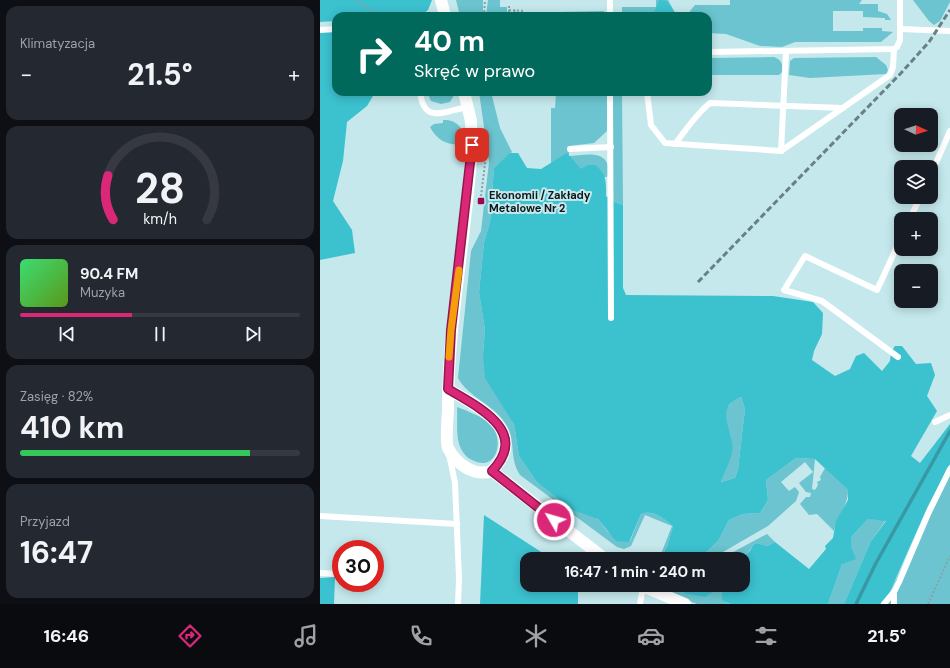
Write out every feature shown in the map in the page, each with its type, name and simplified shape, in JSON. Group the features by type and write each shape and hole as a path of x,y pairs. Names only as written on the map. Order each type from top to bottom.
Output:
{"street":[{"path":"442,0 444,12"},
{"path":"448,389 492,418 500,426 505,438 504,452 500,463 492,471 487,473 475,472 462,466 456,460 448,446 448,389 451,330 471,159 472,132 465,96"},
{"path":"492,471 596,552"},
{"path":"656,592 685,604"}],"lane":[{"path":"610,0 610,12"},
{"path":"647,96 651,125 665,143 781,151 890,75 893,67 894,49 899,44 900,0"},
{"path":"320,30 332,29"},
{"path":"900,30 950,31"},
{"path":"712,52 786,52 894,49"},
{"path":"781,151 786,52"},
{"path":"420,96 424,110 429,112 434,113 467,107"},
{"path":"610,96 611,318"},
{"path":"675,144 692,123 699,111 710,103 843,108"},
{"path":"938,160 950,134"},
{"path":"570,149 610,147"},
{"path":"894,253 876,290 805,256 784,290 822,301 898,357"},
{"path":"935,422 950,414"},
{"path":"448,446 455,483 458,604"},
{"path":"884,604 894,592 950,469"},
{"path":"320,516 457,524"},
{"path":"320,573 332,574"},
{"path":"640,604 641,592"},
{"path":"894,592 894,604"}],"path":[{"path":"356,0 374,12"},
{"path":"484,12 485,0"},
{"path":"509,6 509,10 523,11"},
{"path":"928,604 950,556"}],"shaded area":[{"path":"320,0 432,0 428,10 425,12 332,12 332,21 320,22"},
{"path":"456,0 483,0 483,12 459,12"},
{"path":"488,0 500,0 500,7 507,7 507,12 486,12"},
{"path":"656,0 668,0 675,12 622,12 622,7 656,7"},
{"path":"659,0 667,1 674,12 654,12"},
{"path":"730,0 862,0 859,4 878,4 878,11 887,14 891,20 885,20 885,18 863,17 863,11 833,11 833,31 863,31 863,28 882,28 882,31 893,32 881,42 795,42 782,47 760,46 726,34 712,33 712,12 689,12 695,5 730,5"},
{"path":"913,0 950,0 950,2 940,21 934,25 929,21"},
{"path":"604,11 604,12 560,12"},
{"path":"320,32 332,32 332,96 373,96 367,106 347,122 343,161 333,201 352,230 355,253 320,260"},
{"path":"774,57 780,61 782,65 782,72 779,75 712,75 712,58"},
{"path":"876,57 886,65 888,70 886,74 810,78 789,75 790,61 794,58"},
{"path":"429,96 454,96 450,102 441,104 431,101"},
{"path":"480,96 492,96 500,128 512,152 494,168 490,222 484,243 479,292 485,330 483,354 514,424 519,456 536,481 598,519 608,532 630,541 641,514 650,513 666,520 673,526 664,552 662,552 672,526 645,515 631,546 624,549 617,547 520,475 514,461 509,429 494,411 468,390 458,378 471,251 481,231 489,162"},
{"path":"556,96 607,96 607,131 594,143 569,146 569,156 592,154 602,157 609,167 607,177 551,177 551,108 555,108"},
{"path":"613,96 622,96 623,205 613,202"},
{"path":"443,120 452,121 460,126 464,134 465,144 444,142 433,132 430,127 434,124 443,123"},
{"path":"510,153 518,153 527,168 541,169 567,153 581,169 588,165 595,165 599,168 605,179 606,196 614,202 623,205 623,288 626,295 773,296 813,302 823,313 822,334 814,351 812,360 835,376 850,369 856,356 864,353 882,371 890,361 891,352 895,346 902,346 916,364 931,363 935,375 927,396 937,411 911,456 920,463 950,424 950,464 928,506 889,594 880,604 844,604 871,541 886,521 868,519 851,537 851,547 856,559 842,564 828,604 730,604 722,600 722,592 750,592 750,552 749,552 753,545 757,543 767,546 775,542 809,569 826,549 825,546 833,538 836,521 848,500 848,490 815,459 796,458 766,480 768,500 760,513 743,514 729,520 718,541 706,552 664,552 673,526 666,520 650,513 641,514 629,542 616,541 598,519 573,510 536,481 519,456 514,424 485,378 483,354 485,330 479,292 484,243 490,222 494,168","holes":["741,397 745,409 738,469 735,478 721,482 732,452 731,437 726,414 732,402"]},
{"path":"741,397 745,409 738,469 735,478 721,482 731,437 726,423 726,409 734,400"},
{"path":"457,407 481,417 494,428 498,444 493,458 488,462 481,463 470,459 461,449 457,434"},
{"path":"796,458 815,459 812,489 815,490 818,485 817,482 821,480 820,477 825,468 848,490 848,496 835,525 834,531 817,514 809,515 800,504 806,497 810,497 811,493 806,492 799,483 813,472 805,462 781,482 789,491 795,487 799,492 796,501 768,526 723,552 706,552 718,541 729,520 743,514 760,513 768,500 766,480"},
{"path":"950,469 950,604 880,604 889,594"},
{"path":"484,515 541,552 520,552 520,592 578,592 578,604 480,604"},
{"path":"868,519 886,520 871,541 844,604 828,604 842,564 851,547 851,537"},
{"path":"767,534 775,542 767,546 757,543 753,545 748,552 733,552"},
{"path":"332,577 332,592 334,592 334,604 320,604 320,578"},
{"path":"682,592 713,592 705,597"},
{"path":"722,592 727,603 730,604 697,604 670,593"}],"waterway":[{"path":"856,604 876,563 950,431"}],"railway":[{"path":"698,282 902,72 929,42 950,10"}],"slow traffic":[{"path":"449,357 459,270"}],"place":[{"name":"Ekonomii / Zakłady Metalowe Nr 2","path":"481,201"}],"route":[{"path":"472,145 451,330 448,389 492,418 497,422 503,431 505,445 503,457 500,463 492,471 554,520"}]}
